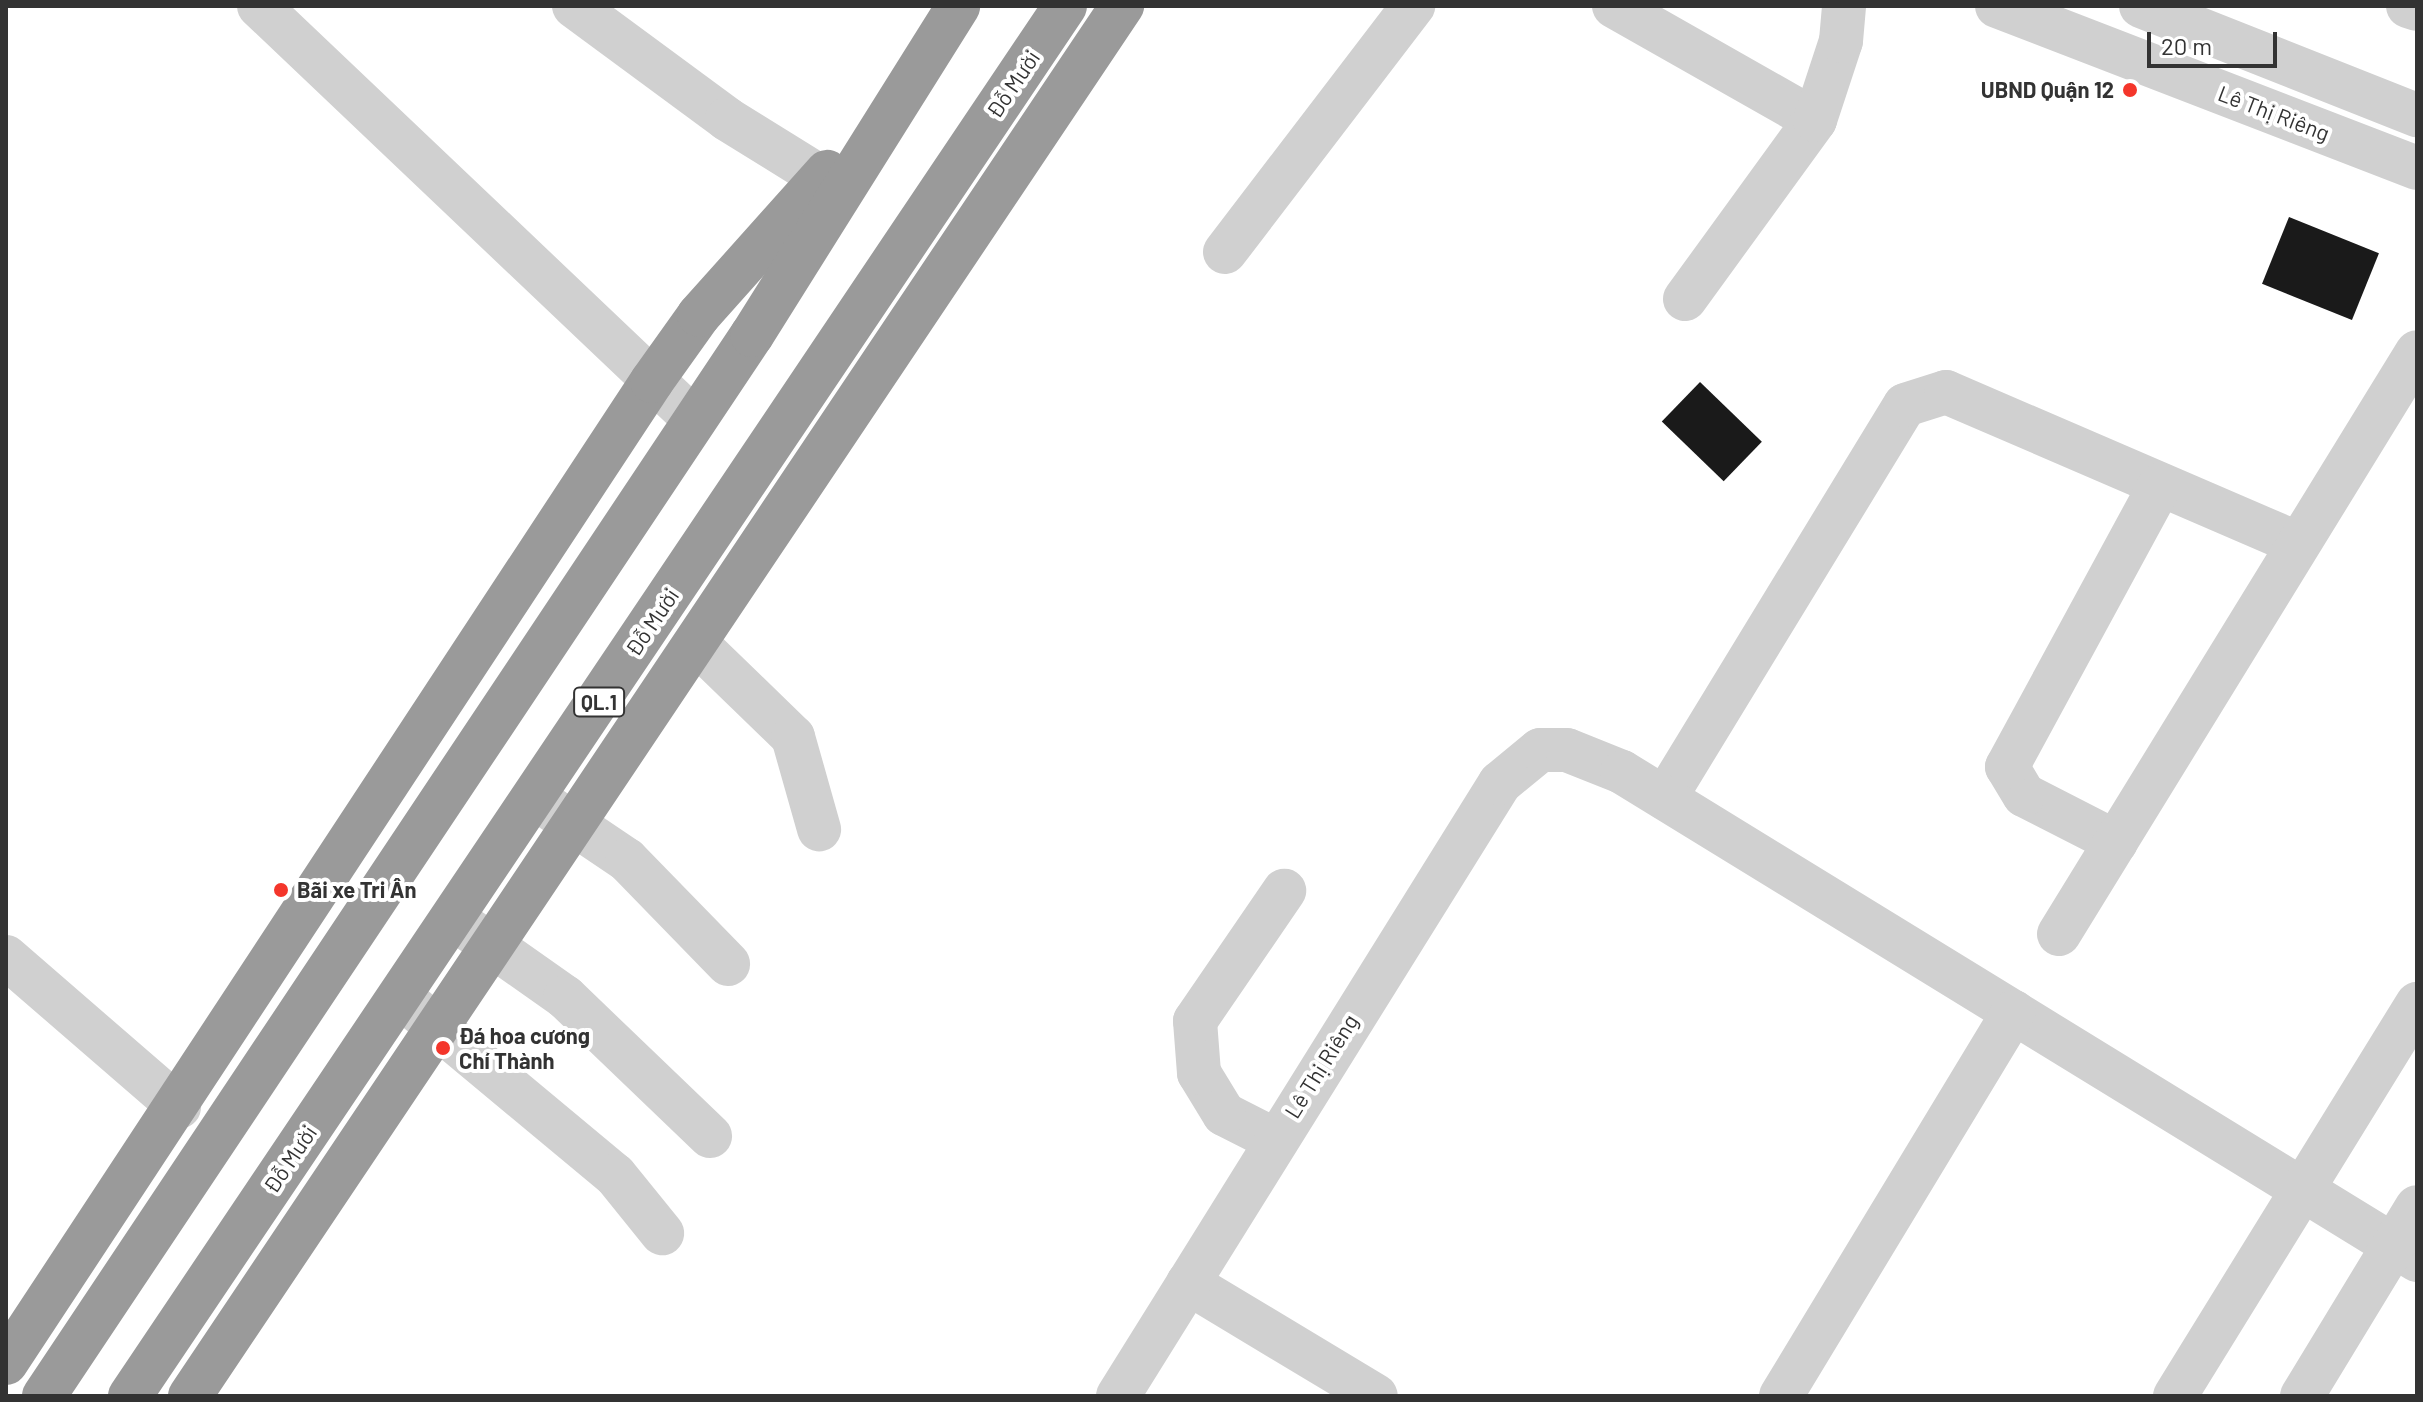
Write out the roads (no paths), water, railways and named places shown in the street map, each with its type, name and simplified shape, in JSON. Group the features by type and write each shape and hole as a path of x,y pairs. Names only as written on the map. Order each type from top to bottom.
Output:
{"highway":[{"name":"Đỗ Mười","path":"130,1396 454,919 1065,6"},
{"name":"QL.1","path":"190,1396 1122,6"},
{"path":"44,1396 695,420 896,96 943,12"},
{"path":"6,1363 179,1107 652,381 699,315 896,96"}],"street":[{"path":"259,6 695,420"},
{"path":"574,6 740,128 822,178"},
{"path":"1225,252 1413,6"},
{"path":"1614,6 1815,120"},
{"path":"1685,299 1815,120 1841,41 1844,6"},
{"name":"Lê Thị Riêng","path":"1997,6 2417,168"},
{"path":"2141,6 2417,115"},
{"path":"2408,6 2417,9"},
{"path":"2059,934 2296,543 2417,352"},
{"path":"2296,543 1946,392 1905,405 1665,798 2405,1253"},
{"path":"2116,842 2024,795 2007,767 2160,485"},
{"path":"696,643 793,737 819,829"},
{"name":"Lê Thị Riêng","path":"1118,1396 1500,783 1540,750 1590,758 1665,798"},
{"path":"535,798 573,828 627,860 728,964"},
{"path":"1275,1140 1224,1114 1199,1073 1195,1021 1284,891"},
{"path":"454,919 491,950 565,997 710,1136"},
{"path":"6,957 179,1107"},
{"path":"401,997 615,1175 662,1233"},
{"path":"2175,1396 2417,1004"},
{"path":"1781,1396 2014,1012"},
{"path":"2302,1396 2405,1253 2417,1207"},
{"path":"1188,1283 1376,1396"}],"place":[{"name":"UBND Quận 12","path":"2130,90"},
{"name":"Bãi xe Tri Ân","path":"281,890"},
{"name":"Đá hoa cương Chí Thành","path":"443,1048"}]}
